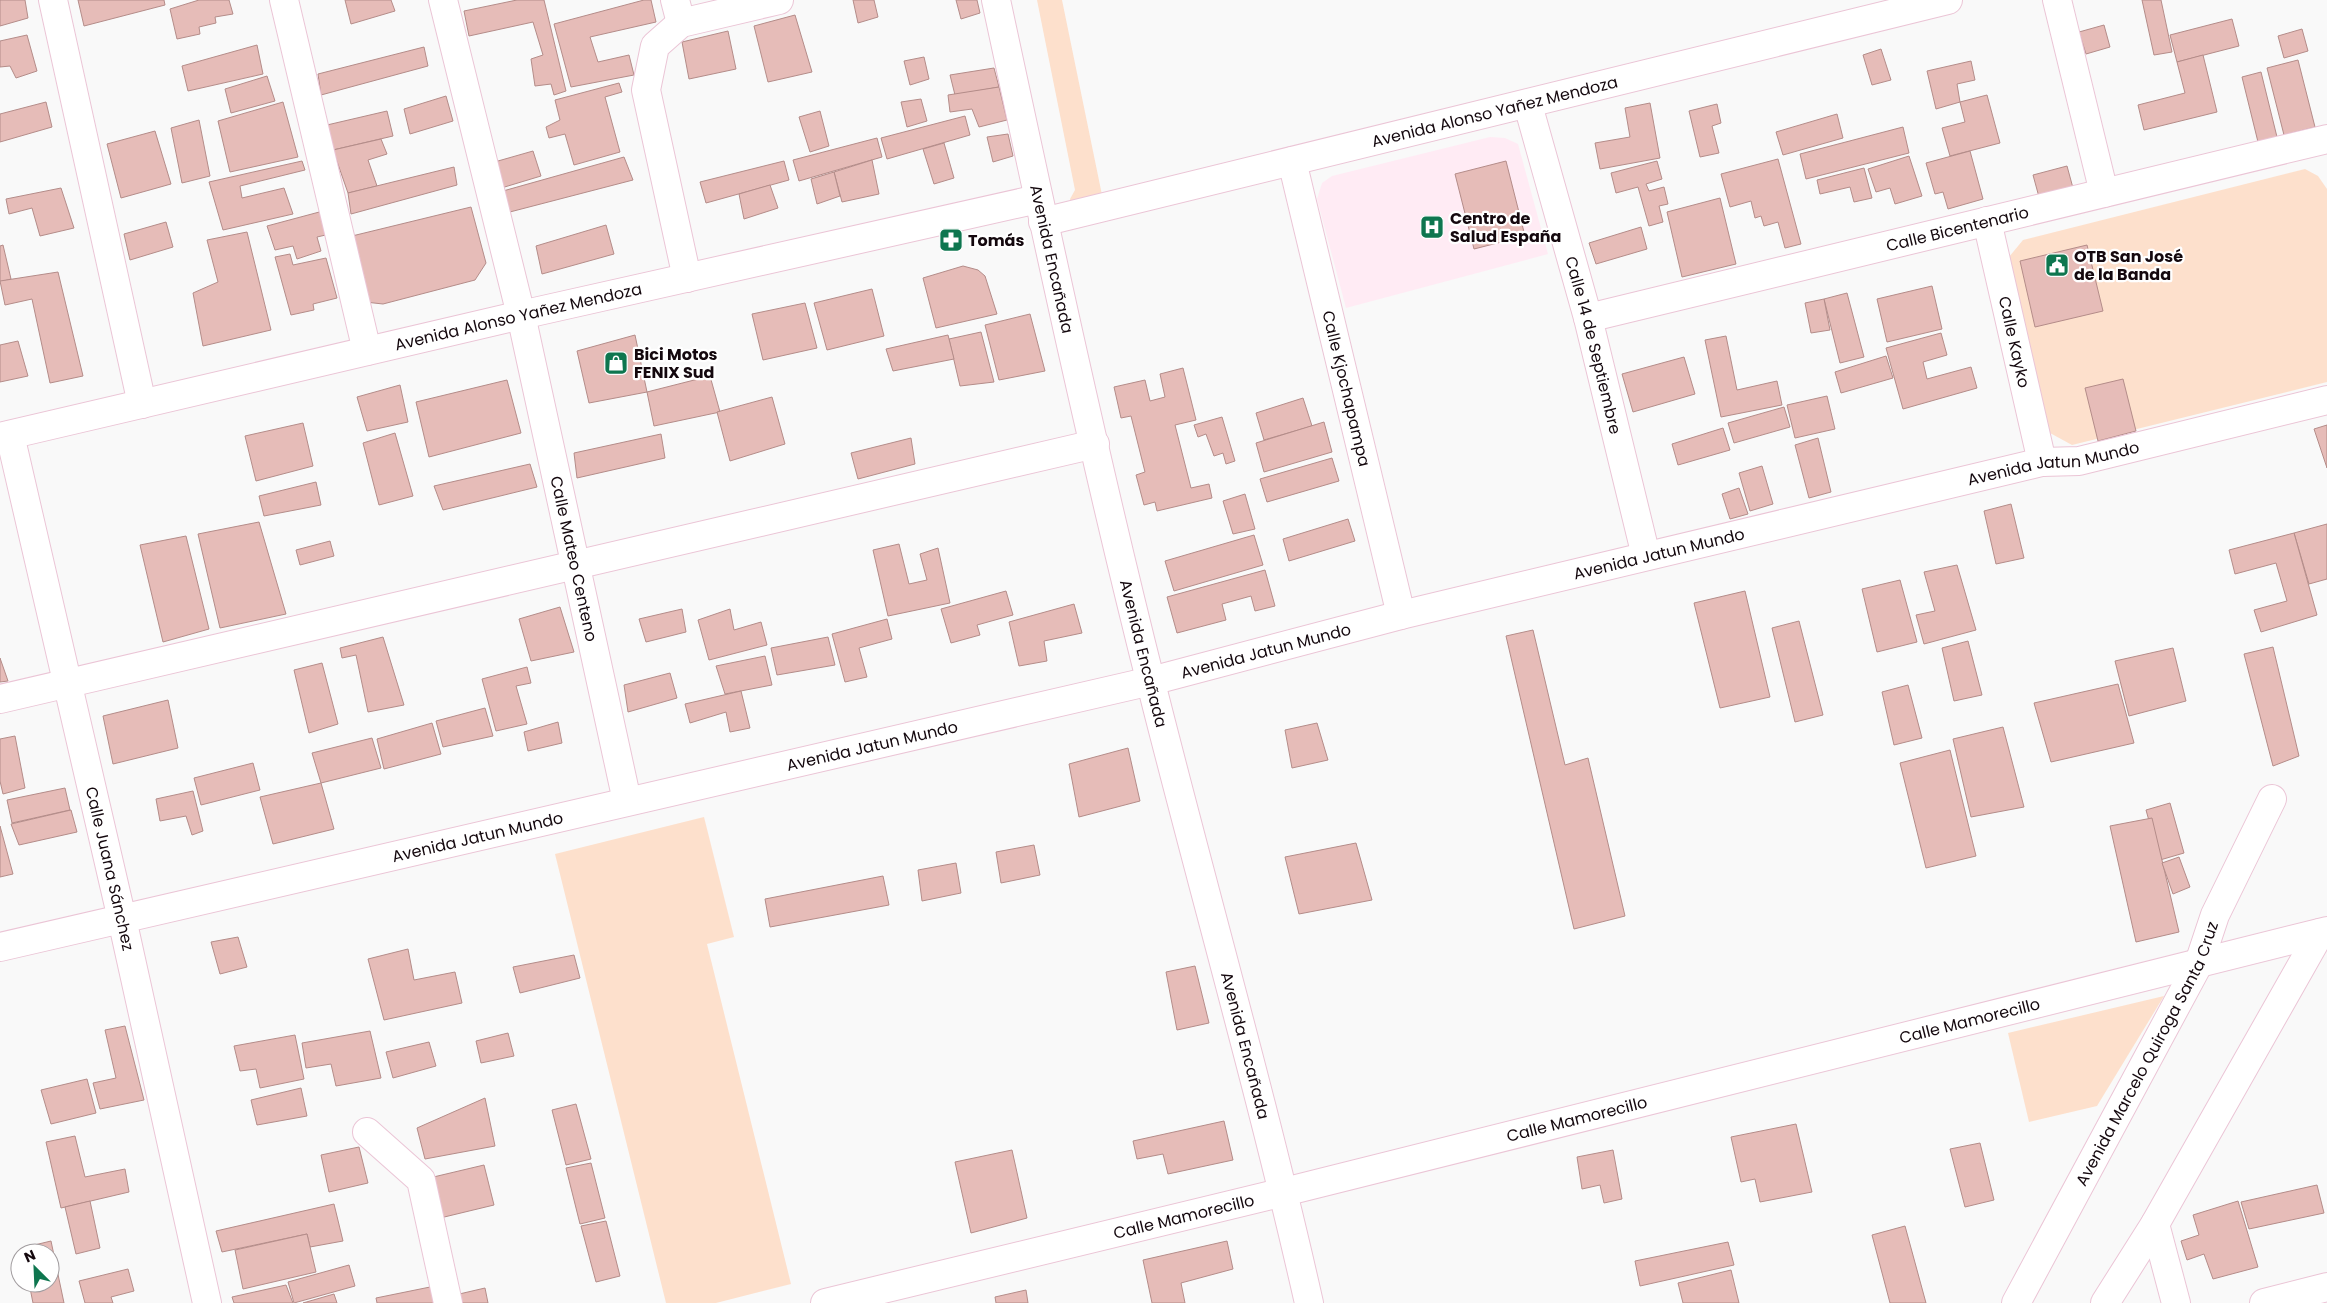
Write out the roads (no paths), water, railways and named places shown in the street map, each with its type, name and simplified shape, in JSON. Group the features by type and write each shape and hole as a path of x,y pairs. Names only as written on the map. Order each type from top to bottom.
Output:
{"street":[{"path":"53,0 142,404"},
{"path":"284,0 366,351"},
{"name":"Calle Mateo Centeno","path":"443,0 521,315 627,802"},
{"path":"687,278 646,90 655,46 678,11 779,0"},
{"name":"Avenida Encañada","path":"996,0 1040,211 1151,681 1284,1192 1309,1303"},
{"name":"Avenida Alonso Yañez Mendoza","path":"5,436 687,278 1292,161 1528,105 1948,0"},
{"path":"2057,0 2104,193"},
{"name":"Calle 14 de Septiembre","path":"1528,105 1588,318 1646,556"},
{"name":"Calle Bicentenario","path":"1588,318 2327,139"},
{"name":"Calle Kjochapampa","path":"1292,161 1401,616"},
{"name":"Calle Kayko","path":"1987,221 2042,462"},
{"name":"Avenida Jatun Mundo","path":"0,947 1151,681 1401,616 2042,462 2079,461 2327,400"},
{"name":"Calle Juana Sánchez","path":"5,436 68,684 207,1303"},
{"path":"0,699 1095,444"},
{"name":"Avenida Marcelo Quiroga Santa Cruz","path":"2016,1303 2199,963 2215,915 2272,799"},
{"path":"2105,1303 2155,1224 2323,932"},
{"name":"Calle Mamorecillo","path":"825,1303 1284,1192 2323,932"},
{"path":"367,1132 421,1180 448,1303"},
{"path":"2155,1224 2176,1303"},
{"path":"2264,1303 2327,1287"}],"place":[{"name":"Centro de Salud España","path":"1432,227"},
{"name":"Tomás","path":"951,240"},
{"name":"OTB San José de la Banda","path":"2057,265"},
{"name":"Bici Motos FENIX Sud","path":"616,363"}]}
